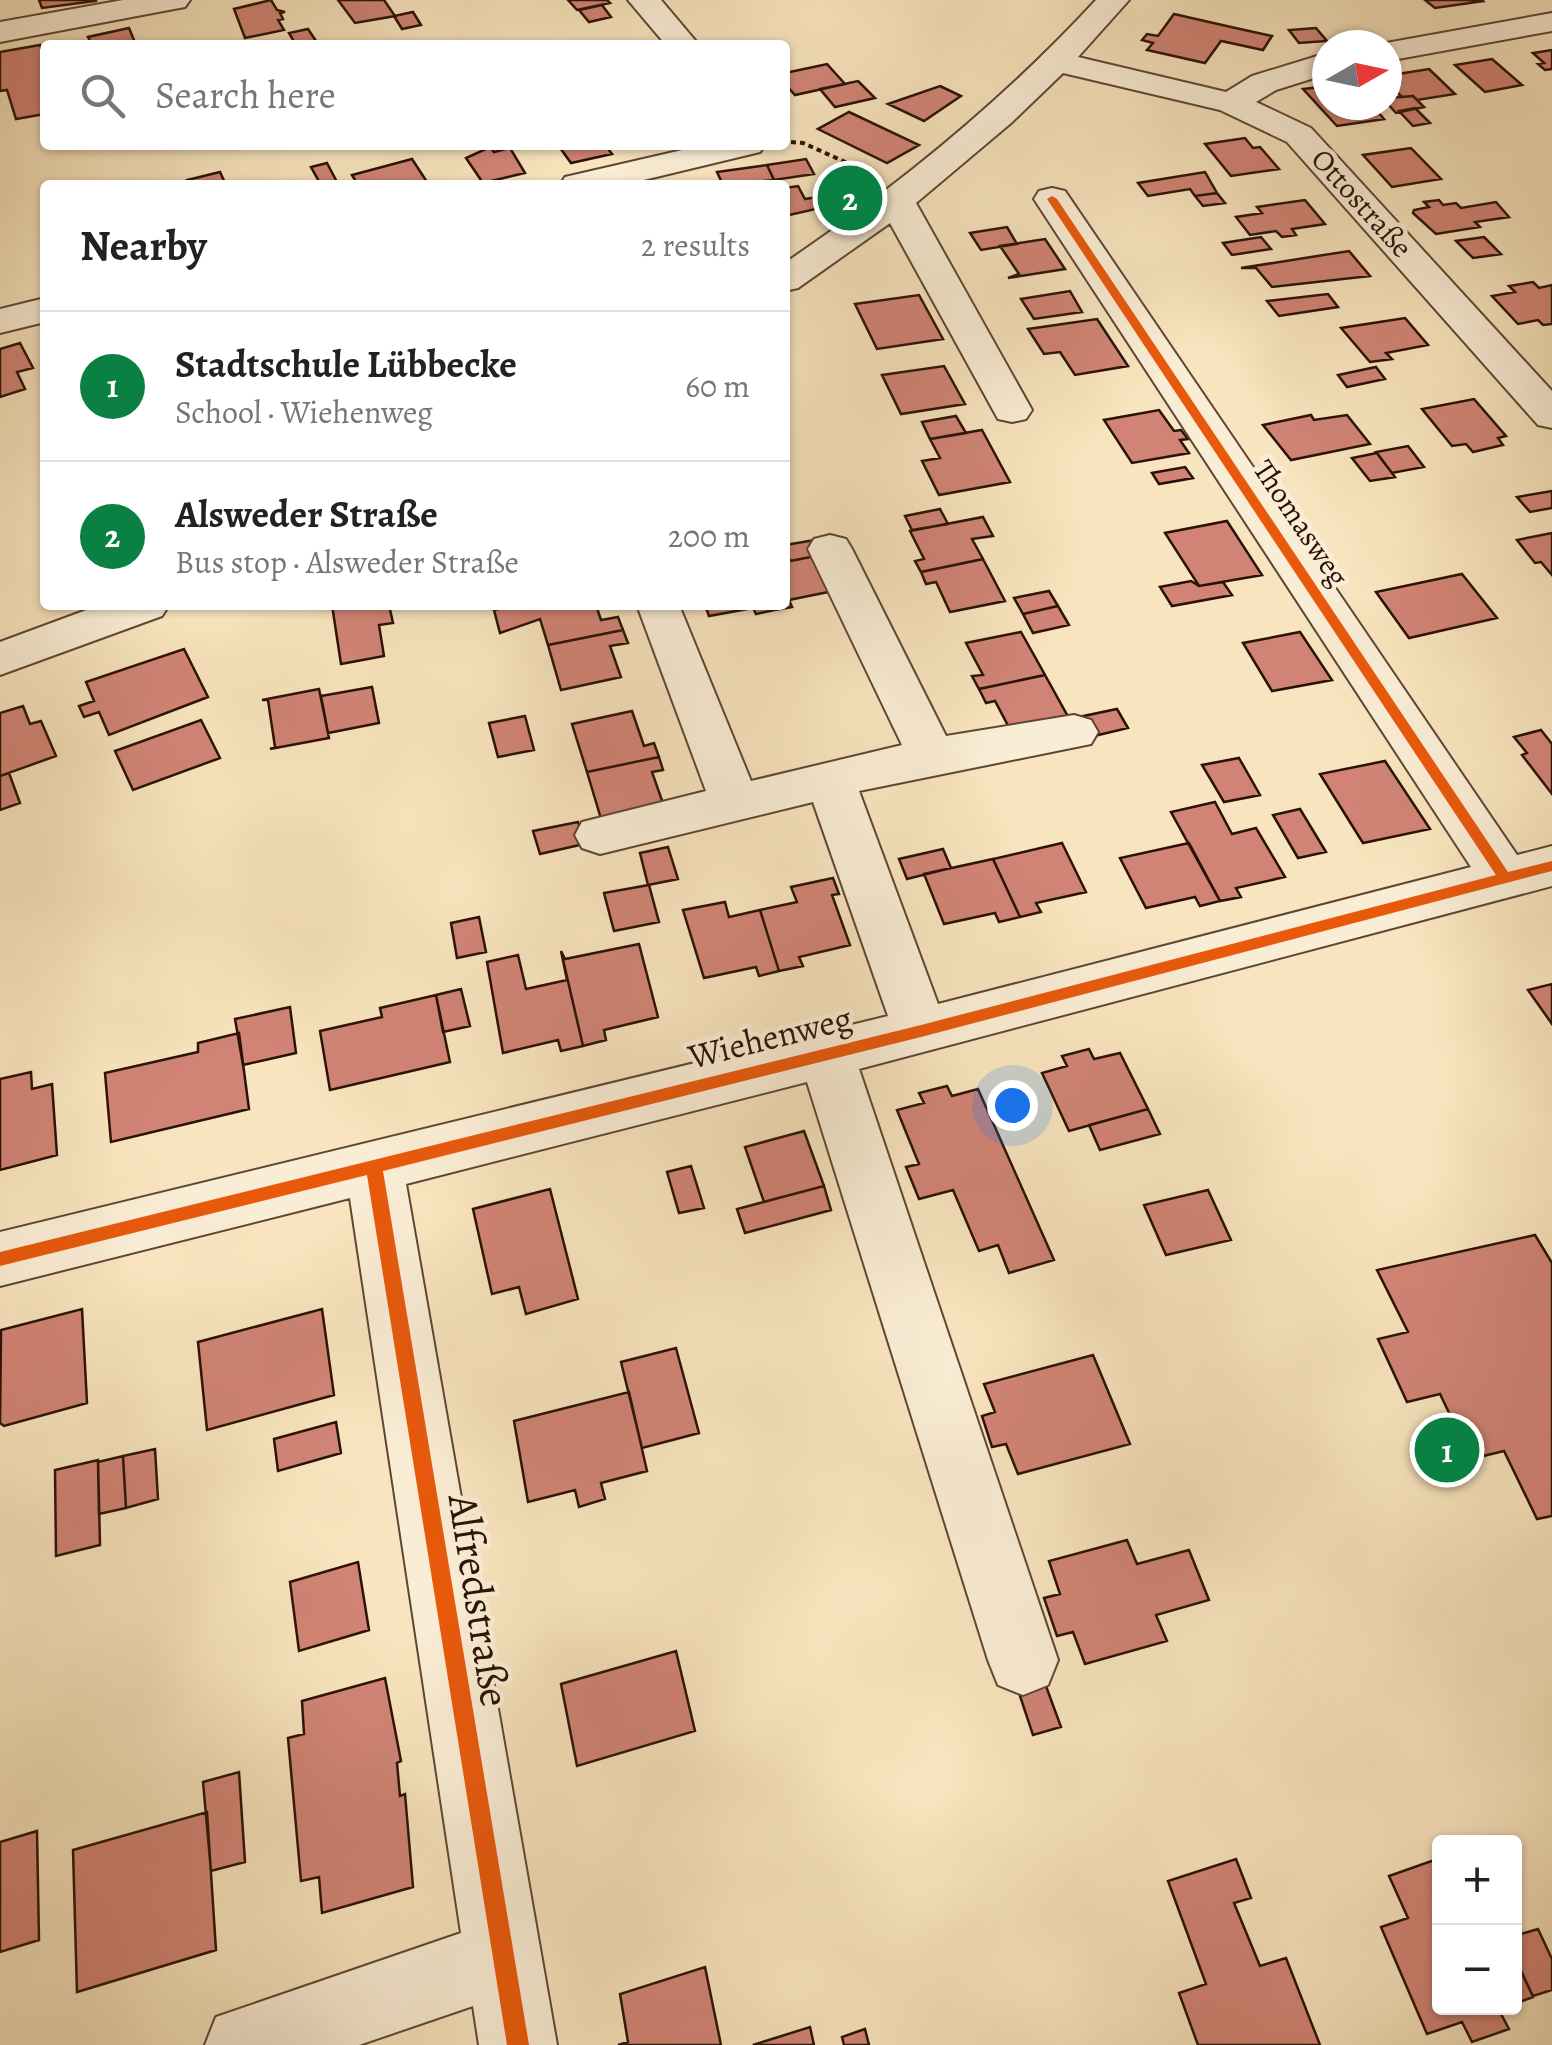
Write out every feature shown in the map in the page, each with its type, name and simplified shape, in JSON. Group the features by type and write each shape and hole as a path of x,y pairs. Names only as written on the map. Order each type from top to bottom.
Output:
{"street":[{"path":"0,32 174,0"},
{"path":"644,0 679,40"},
{"path":"790,277 897,202 1058,62 1113,0"},
{"path":"1402,48 1552,22"},
{"name":"Ottostraße","path":"1058,62 1231,104 1299,135 1517,353 1552,416"},
{"path":"1231,104 1264,83 1312,68"},
{"path":"599,180 727,150"},
{"name":"Thomasweg","path":"1052,199 1529,872"},
{"path":"897,202 1012,410"},
{"path":"0,320 40,311"},
{"path":"830,549 932,756"},
{"path":"0,659 132,610"},
{"path":"659,610 736,804"},
{"path":"600,834 932,756 1074,732"},
{"path":"830,780 921,1031"},
{"name":"Wiehenweg","path":"0,1259 921,1031 1529,872"},
{"name":"Wiehenweg","path":"826,1054 1022,1660"},
{"name":"Alfredstraße","path":"374,1166 518,2045"},
{"path":"244,2045 503,1958"}],"path":[{"path":"790,142 803,143 880,178 897,202"}],"building":[{"path":"39,0 96,0 96,1 42,8"},
{"path":"271,0 277,10 285,12 280,13 283,19 278,20 284,30 245,38 234,9"},
{"path":"338,0 384,0 395,16 355,23"},
{"path":"568,0 607,0 610,3 577,10"},
{"path":"1425,0 1482,0 1483,1 1435,8"},
{"path":"602,5 611,17 589,22 579,10"},
{"path":"413,12 421,25 402,29 394,16"},
{"path":"1174,14 1272,36 1263,50 1221,41 1205,63 1147,50 1153,43 1142,40 1147,34 1158,36"},
{"path":"129,28 134,40 90,40 88,37"},
{"path":"1316,28 1318,30 1312,30 1312,42 1299,43 1289,30"},
{"path":"308,29 315,40 293,40 289,33"},
{"path":"40,45 40,115 16,119 7,90 0,91 0,52"},
{"path":"1552,50 1552,69 1545,70 1538,64 1544,63 1533,53"},
{"path":"1492,59 1522,85 1485,92 1455,65"},
{"path":"827,64 845,84 795,95 790,90 790,72"},
{"path":"1429,69 1455,94 1417,100 1413,96 1402,97 1402,73"},
{"path":"858,81 875,98 835,107 820,89"},
{"path":"940,86 961,96 924,121 888,104"},
{"path":"1413,96 1424,107 1402,112 1402,97"},
{"path":"1415,108 1430,123 1413,126 1402,110"},
{"path":"849,112 919,145 887,163 818,129"},
{"path":"1331,120 1377,120 1337,126"},
{"path":"1245,138 1253,148 1260,147 1279,169 1231,176 1205,144"},
{"path":"1411,148 1441,179 1392,187 1363,155"},
{"path":"483,150 511,150 525,173 481,180 466,158"},
{"path":"562,150 609,150 612,154 571,163"},
{"path":"412,159 426,180 355,180 352,175"},
{"path":"806,159 814,174 774,180 767,165"},
{"path":"327,163 336,180 318,180 311,167"},
{"path":"767,165 774,180 721,180 717,172"},
{"path":"220,172 224,180 187,180"},
{"path":"1205,172 1217,193 1195,196 1190,189 1148,196 1138,183"},
{"path":"798,186 805,199 823,196 829,206 790,215 790,187"},
{"path":"1217,193 1225,203 1203,206 1195,196"},
{"path":"1305,200 1325,224 1292,229 1296,235 1282,237 1276,231 1250,235 1236,217 1262,213 1257,207"},
{"path":"1439,200 1443,205 1456,203 1461,208 1496,202 1509,217 1475,222 1480,227 1436,234 1413,213 1429,207 1424,202"},
{"path":"1007,227 1017,244 981,250 970,233"},
{"path":"1261,237 1271,249 1232,255 1223,243"},
{"path":"1484,237 1501,254 1473,258 1456,241"},
{"path":"1045,239 1065,269 1008,278 1019,274 1000,246"},
{"path":"1349,251 1370,276 1272,287 1256,268 1241,268"},
{"path":"1533,282 1539,288 1552,285 1552,324 1543,325 1538,320 1518,324 1492,296 1515,292 1509,286"},
{"path":"1070,291 1082,312 1034,319 1021,299"},
{"path":"1328,294 1338,307 1279,316 1267,301"},
{"path":"919,295 943,339 877,349 855,304"},
{"path":"1405,318 1428,345 1386,353 1392,359 1370,362 1341,328"},
{"path":"1097,319 1128,366 1075,375 1060,352 1044,354 1028,329"},
{"path":"20,343 33,368 17,372 25,389 0,397 0,349"},
{"path":"944,366 965,404 901,414 882,375"},
{"path":"1376,367 1385,379 1347,387 1338,375"},
{"path":"1474,399 1506,436 1498,438 1503,445 1473,452 1466,444 1452,446 1422,409"},
{"path":"1159,410 1174,431 1181,430 1188,439 1180,440 1189,453 1132,463 1104,420"},
{"path":"1311,415 1314,420 1347,415 1370,444 1291,460 1263,425"},
{"path":"956,416 966,433 930,439 922,422"},
{"path":"982,430 1010,482 939,495 922,461 940,458 930,439"},
{"path":"1408,446 1424,467 1392,473 1376,452"},
{"path":"1377,453 1395,477 1370,481 1352,458"},
{"path":"1185,467 1193,478 1159,484 1152,473"},
{"path":"1552,491 1552,508 1530,512 1517,497"},
{"path":"940,509 948,524 912,530 905,516"},
{"path":"983,517 993,536 972,539 983,559 921,572 915,561 924,559 910,531"},
{"path":"1227,521 1262,575 1199,586 1165,533"},
{"path":"1552,533 1552,575 1541,562 1535,563 1517,540"},
{"path":"815,540 816,556 790,561 790,544"},
{"path":"816,556 833,591 790,600 790,561"},
{"path":"983,559 1005,601 950,612 936,582 926,584 921,572"},
{"path":"1462,574 1497,618 1409,638 1376,592"},
{"path":"1191,581 1199,586 1223,582 1232,595 1172,606 1160,587"},
{"path":"1049,591 1058,606 1023,614 1014,598"},
{"path":"1058,606 1069,625 1033,633 1023,614"},
{"path":"333,610 390,610 393,623 379,625 384,656 341,664"},
{"path":"494,610 598,610 601,620 618,617 623,630 548,645 540,619 500,633"},
{"path":"707,610 742,610 709,616"},
{"path":"623,630 628,643 610,646 621,677 561,690 548,645"},
{"path":"1021,632 1045,675 979,689 972,676 983,675 966,643"},
{"path":"1300,632 1332,680 1272,691 1243,643"},
{"path":"184,649 208,697 109,735 99,712 84,717 79,706 94,701 86,682"},
{"path":"1045,675 1071,722 1013,735 995,701 986,703 979,689"},
{"path":"372,687 379,723 328,733 321,696"},
{"path":"319,689 329,738 270,749 275,747 268,700 262,700"},
{"path":"23,706 30,724 41,721 56,756 0,776 0,713"},
{"path":"1117,709 1128,728 1090,737 1079,717"},
{"path":"632,711 644,746 654,743 659,757 587,772 572,724"},
{"path":"525,716 534,750 498,757 489,723"},
{"path":"201,720 220,758 133,790 115,751"},
{"path":"1541,730 1552,744 1552,794 1522,755 1527,753 1514,737"},
{"path":"659,757 663,770 652,772 665,809 602,822 587,772"},
{"path":"1239,758 1260,795 1224,802 1202,765"},
{"path":"1385,761 1430,829 1363,843 1320,774"},
{"path":"9,773 20,803 0,810 0,776"},
{"path":"1215,802 1232,834 1256,828 1285,877 1236,888 1241,897 1220,901 1171,812"},
{"path":"1300,809 1326,852 1298,858 1273,815"},
{"path":"578,822 584,844 540,854 533,831"},
{"path":"1062,843 1086,892 1036,903 1041,912 1020,917 993,859"},
{"path":"1189,843 1220,901 1200,906 1195,897 1146,908 1120,858"},
{"path":"668,847 678,879 648,885 640,853"},
{"path":"943,849 951,868 907,879 899,859"},
{"path":"993,859 1020,917 999,922 995,913 944,924 924,874"},
{"path":"833,878 839,894 832,895 850,945 799,957 803,966 779,971 760,910 797,902 791,887"},
{"path":"649,885 659,922 614,931 604,893"},
{"path":"725,902 729,917 760,910 779,971 759,976 756,967 704,978 683,910"},
{"path":"479,917 486,952 457,958 451,923"},
{"path":"639,944 658,1017 604,1030 606,1040 583,1046 561,951 565,959"},
{"path":"561,951 583,1046 561,1051 558,1040 503,1053 487,962 518,955 526,989 567,980"},
{"path":"1552,984 1552,1024 1528,990"},
{"path":"461,989 470,1026 443,1032 436,995"},
{"path":"436,995 450,1062 330,1090 320,1031 382,1017 380,1008"},
{"path":"290,1007 296,1053 243,1065 235,1019"},
{"path":"239,1033 249,1109 111,1142 105,1073 198,1052 198,1043"},
{"path":"1089,1049 1094,1059 1120,1053 1148,1109 1069,1131 1042,1073 1067,1066 1062,1056"},
{"path":"31,1072 32,1089 52,1084 57,1155 0,1170 0,1079"},
{"path":"947,1086 952,1096 978,1089 1054,1260 1009,1273 998,1245 979,1251 953,1190 919,1199 906,1167 919,1164 897,1110 924,1103 919,1093"},
{"path":"1148,1109 1160,1134 1100,1150 1089,1125"},
{"path":"804,1131 824,1186 764,1202 745,1147"},
{"path":"691,1166 704,1208 679,1213 667,1172"},
{"path":"824,1186 831,1210 745,1233 737,1209"},
{"path":"550,1189 578,1299 526,1314 519,1287 492,1294 473,1209"},
{"path":"1208,1190 1231,1240 1166,1255 1144,1205"},
{"path":"1535,1235 1552,1263 1552,1516 1537,1519 1504,1451 1471,1459 1440,1394 1407,1402 1378,1339 1408,1332 1377,1270"},
{"path":"82,1309 87,1403 4,1426 0,1423 1,1330"},
{"path":"322,1309 334,1395 207,1430 198,1342"},
{"path":"676,1348 699,1433 642,1448 621,1362"},
{"path":"1093,1355 1130,1444 1018,1474 1006,1444 992,1447 982,1416 995,1412 984,1384"},
{"path":"629,1392 647,1471 601,1483 605,1499 579,1507 575,1490 528,1502 514,1421"},
{"path":"336,1422 341,1453 278,1471 274,1439"},
{"path":"155,1449 158,1499 126,1508 123,1456"},
{"path":"123,1456 126,1508 99,1514 98,1462"},
{"path":"98,1460 100,1545 56,1556 55,1470"},
{"path":"1127,1540 1137,1564 1189,1550 1209,1600 1156,1615 1167,1641 1085,1664 1073,1632 1057,1636 1044,1598 1060,1594 1049,1561"},
{"path":"358,1562 369,1630 299,1651 290,1582"},
{"path":"676,1651 695,1731 577,1766 561,1684"},
{"path":"1039,1667 1061,1727 1033,1735 1013,1675"},
{"path":"385,1678 401,1761 397,1763 400,1796 405,1794 413,1887 322,1913 319,1877 301,1881 288,1738 304,1734 302,1701"},
{"path":"239,1772 245,1862 211,1871 203,1782"},
{"path":"207,1812 216,1950 77,1992 73,1850"},
{"path":"37,1831 39,1940 0,1952 0,1842"},
{"path":"1236,1859 1251,1898 1234,1903 1260,1966 1286,1958 1320,2045 1198,2045 1179,1993 1206,1984 1168,1881"},
{"path":"1432,1861 1432,2015 1502,2015 1509,2029 1472,2042 1462,2022 1427,2034 1381,1927 1408,1918 1389,1876"},
{"path":"1538,1929 1552,1959 1552,1990 1533,1996 1522,1973 1522,1934"},
{"path":"705,1967 721,2045 618,2045 628,2042 620,1994"},
{"path":"1522,1973 1533,1997 1522,2001"},
{"path":"810,2027 814,2045 753,2045"},
{"path":"865,2029 869,2045 844,2045 842,2037"}],"cycle path":[{"path":"1052,199 1505,878"},
{"path":"0,1259 921,1031 1552,866"},
{"path":"374,1166 518,2045"}],"place":[{"name":"Alsweder Straße","path":"850,198"},
{"name":"Stadtschule Lübbecke","path":"1447,1450"}]}
